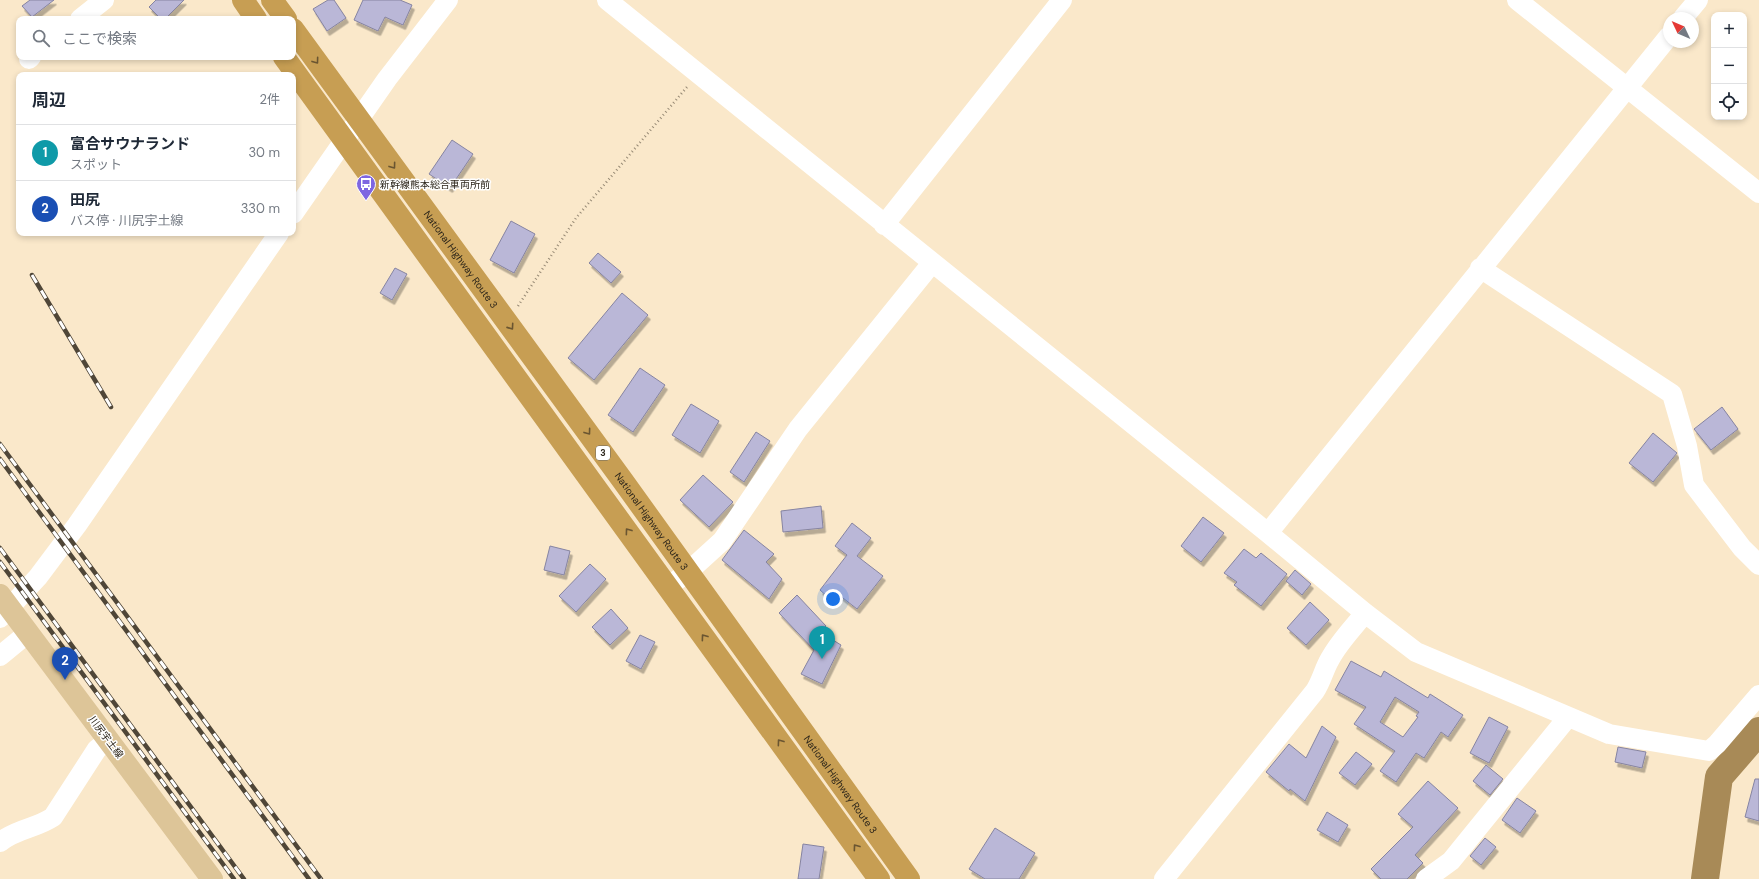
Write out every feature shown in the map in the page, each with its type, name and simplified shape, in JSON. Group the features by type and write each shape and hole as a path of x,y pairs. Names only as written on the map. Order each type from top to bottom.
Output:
{"highway":[{"path":"242,0 254,16"},
{"path":"272,0 284,16"},
{"name":"National Highway Route 3","path":"296,33 689,571 909,879"},
{"path":"286,60 295,72"},
{"path":"296,74 879,879"}],"main road":[{"name":"川尻宇土線","path":"0,595 212,879"}],"street":[{"path":"84,16 104,0"},
{"path":"296,210 387,79 448,0"},
{"path":"607,0 884,225 1268,533 1365,614 1416,652 1609,734 1709,751 1717,744 1759,695"},
{"path":"884,225 1062,0"},
{"path":"1517,0 1759,193"},
{"path":"1688,12 1698,0"},
{"path":"1268,533 1480,268 1663,43"},
{"path":"0,618 38,577 77,525 277,236"},
{"path":"668,587 689,571 722,541 798,429 932,263"},
{"path":"1480,268 1672,394 1687,446 1694,485 1742,548 1759,565"},
{"path":"1164,879 1315,691 1322,681 1329,660 1337,647 1365,614"},
{"path":"0,656 28,632"},
{"path":"1426,879 1450,861 1568,717"},
{"path":"0,842 10,834 23,828 44,823 53,817 97,749 108,741"}],"path":[{"path":"507,321 576,218 698,74"}],"building":[{"path":"30,0 54,0 33,16 31,16 22,6"},
{"path":"156,0 184,0 168,16 158,16 149,7"},
{"path":"328,0 334,0 346,18 327,31 313,9"},
{"path":"363,0 400,0 412,5 403,25 385,17 378,31 354,20"},
{"path":"452,140 473,154 450,188 429,174"},
{"path":"511,221 535,234 514,273 490,260"},
{"path":"598,253 621,272 611,283 589,263"},
{"path":"395,268 407,274 392,300 380,293"},
{"path":"622,293 648,315 594,380 568,358"},
{"path":"640,368 665,385 633,432 608,415"},
{"path":"691,404 719,421 700,453 672,435"},
{"path":"1722,407 1738,429 1711,450 1694,429"},
{"path":"756,432 770,441 744,482 730,472"},
{"path":"1653,433 1677,453 1653,482 1629,463"},
{"path":"703,475 733,502 709,527 680,500"},
{"path":"821,506 823,528 783,532 781,511"},
{"path":"1203,517 1224,533 1201,562 1181,546"},
{"path":"852,523 871,538 857,556 883,576 857,609 834,591 829,598 820,590 847,555 835,546"},
{"path":"744,530 774,554 766,562 782,579 769,599 722,560"},
{"path":"550,546 570,551 564,575 544,570"},
{"path":"1244,549 1256,558 1261,553 1287,574 1261,606 1234,585 1237,582 1224,573"},
{"path":"590,564 606,579 576,612 559,596"},
{"path":"1295,570 1311,584 1302,595 1286,581"},
{"path":"797,595 826,626 820,632 841,645 822,684 801,674 814,650 779,613"},
{"path":"1310,602 1329,620 1306,645 1287,628"},
{"path":"611,609 628,628 610,645 592,627"},
{"path":"640,635 655,642 641,669 626,661"},
{"path":"1351,661 1381,677 1384,671 1428,698 1430,694 1463,715 1448,737 1441,732 1424,758 1416,753 1396,782 1380,771 1395,751 1354,724 1366,707 1335,690","holes":["1395,697 1419,712 1416,716 1418,717 1403,737 1380,722"]},
{"path":"1489,717 1508,727 1489,763 1470,753"},
{"path":"1322,726 1336,737 1305,801 1290,789 1289,791 1266,772 1289,744 1306,758"},
{"path":"1618,747 1646,752 1642,768 1615,762"},
{"path":"1356,752 1372,764 1355,785 1339,773"},
{"path":"1486,765 1503,779 1490,795 1473,781"},
{"path":"1755,779 1759,779 1759,821 1745,817"},
{"path":"1428,781 1458,808 1415,855 1423,863 1407,879 1381,879 1371,869 1413,827 1398,814"},
{"path":"1517,798 1536,811 1520,833 1502,820"},
{"path":"1327,812 1348,825 1338,842 1317,830"},
{"path":"995,828 1035,853 1019,879 985,879 969,869"},
{"path":"1485,838 1496,847 1481,865 1470,856"},
{"path":"803,844 824,847 819,879 798,879"}],"waterway":[{"path":"1705,879 1719,777 1759,731"}],"railway":[{"path":"32,275 111,407"},
{"path":"0,444 321,879"},
{"path":"0,459 309,879"},
{"path":"0,548 244,879"},
{"path":"0,562 234,879"}],"place":[{"name":"新幹線熊本総合車両所前","path":"366,201"},
{"name":"富合サウナランド","path":"822,659"},
{"name":"田尻","path":"65,680"}]}
